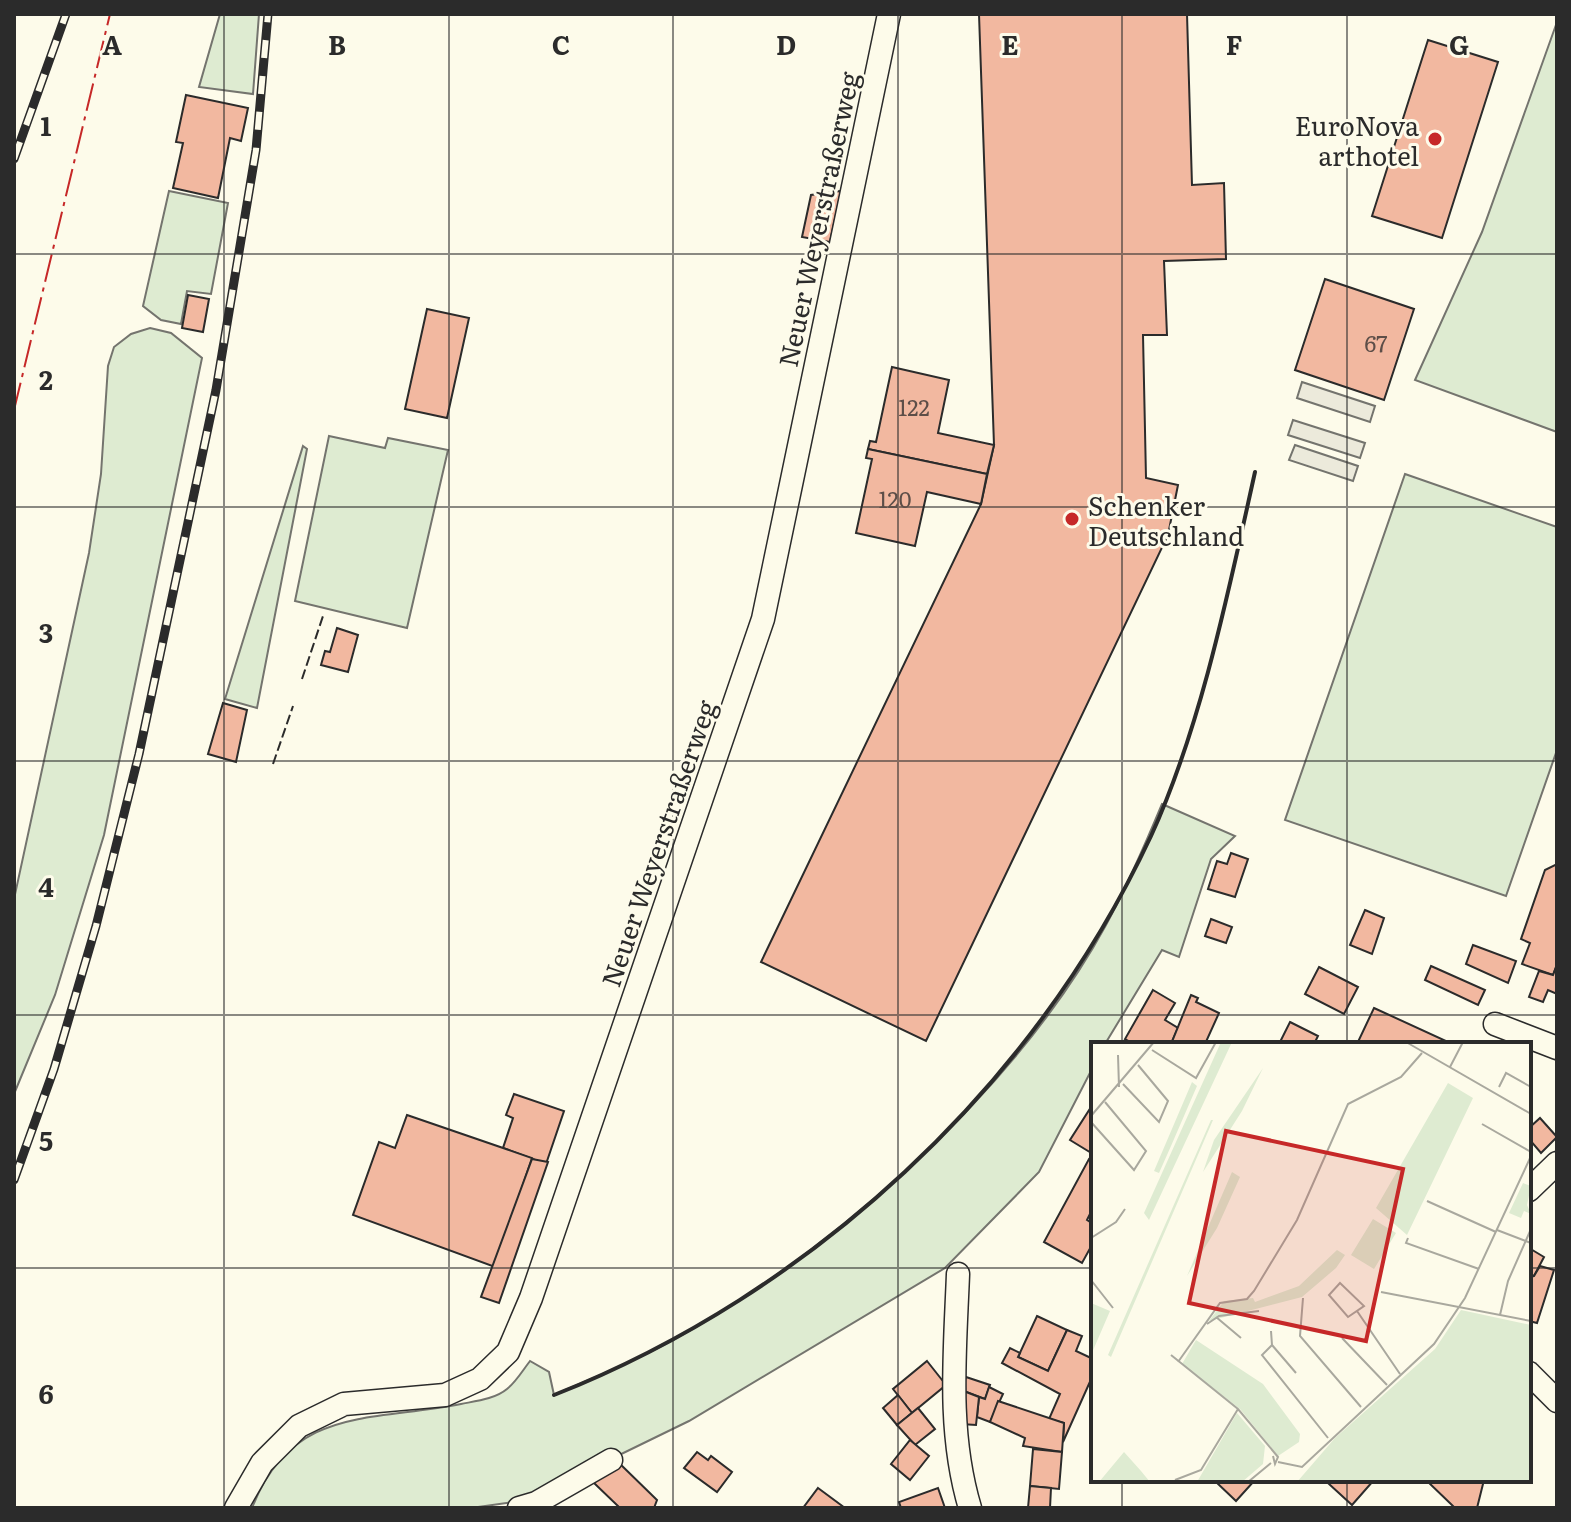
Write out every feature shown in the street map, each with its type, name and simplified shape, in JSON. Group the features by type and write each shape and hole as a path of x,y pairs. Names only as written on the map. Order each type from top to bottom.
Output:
{"street":[{"name":"Neuer Weyerstraßerweg","path":"236,1508 262,1463 299,1426 344,1404 445,1395 480,1379 508,1352 531,1298 763,619 889,14"},
{"path":"1495,1024 1557,1048"},
{"path":"1531,1188 1557,1163"},
{"path":"958,1274 953,1405 956,1447 970,1508"},
{"path":"1531,1375 1557,1401"},
{"path":"519,1508 536,1503 611,1460"}],"green space":[{"path":"220,14 259,14 253,94 199,87"},
{"path":"1557,22 1557,432 1415,380 1482,232"},
{"path":"169,191 228,203 211,294 187,291 181,324 161,320 143,306"},
{"path":"150,328 171,333 202,358 104,835 55,995 14,1094 14,899 89,553 101,474 108,366 114,347 131,334"},
{"path":"329,436 385,448 388,438 448,450 407,628 295,601"},
{"path":"303,446 307,449 257,708 225,699"},
{"path":"1405,474 1557,527 1557,750 1506,896 1285,820"},
{"path":"1162,804 1235,836 1211,859 1179,957 1162,950 1106,1042 1091,1042 1091,1071 1039,1172 945,1268 689,1421 527,1500 471,1508 252,1508 269,1475 289,1451 312,1435 338,1424 366,1418 491,1397 510,1386 530,1361 549,1372 554,1395 675,1339 798,1259 918,1159 973,1104 1024,1046 1069,986 1106,925"}],"shaded area":[{"path":"1302,382 1375,406 1370,422 1297,398"},
{"path":"1293,420 1365,443 1360,458 1288,435"},
{"path":"1295,445 1358,466 1353,481 1289,460"}],"building":[{"name":"Schenker Deutschland","path":"979,14 1187,14 1192,185 1224,183 1226,259 1164,261 1167,335 1143,335 1146,478 1178,485 1168,535 926,1041 761,962 981,504 994,445"},
{"name":"EuroNova arthotel","path":"1428,40 1498,62 1442,238 1372,216"},
{"path":"186,95 248,108 241,141 230,138 218,198 173,188 183,143 176,142"},
{"path":"841,191 830,242 802,237 811,195"},
{"path":"1325,279 1414,309 1384,400 1295,370"},
{"path":"188,295 209,299 203,332 182,328"},
{"path":"427,309 469,318 447,418 405,409"},
{"path":"892,367 949,380 938,433 994,445 987,474 868,449 870,441 876,442"},
{"path":"868,449 987,474 981,504 927,492 915,546 856,533 872,459 866,458"},
{"path":"337,628 358,635 348,672 321,665 325,651 330,652"},
{"path":"223,703 247,710 236,762 208,754"},
{"path":"1231,853 1248,859 1235,897 1208,889 1217,861 1227,864"},
{"path":"1557,864 1557,964 1553,975 1522,964 1530,943 1521,939 1545,870"},
{"path":"1365,910 1384,918 1372,954 1350,945"},
{"path":"1211,919 1232,927 1226,943 1205,936"},
{"path":"1473,945 1516,961 1508,983 1466,964"},
{"path":"1557,965 1557,994 1548,990 1543,1002 1529,997 1539,971 1553,975"},
{"path":"1431,966 1485,990 1478,1005 1425,980"},
{"path":"1319,967 1358,987 1344,1014 1305,994"},
{"path":"1153,990 1175,1003 1165,1020 1178,1028 1172,1042 1130,1042 1125,1039"},
{"path":"1191,995 1198,998 1196,1002 1219,1013 1206,1042 1172,1042"},
{"path":"1374,1008 1446,1041 1446,1042 1358,1042"},
{"path":"1290,1022 1318,1036 1315,1042 1280,1042"},
{"path":"514,1094 564,1111 546,1164 503,1148 513,1118 506,1115"},
{"path":"1091,1107 1091,1153 1070,1140"},
{"path":"407,1115 532,1158 495,1267 353,1215 379,1142 395,1148"},
{"path":"1540,1118 1557,1137 1541,1153 1531,1141 1531,1126"},
{"path":"532,1159 548,1162 499,1303 481,1297"},
{"path":"1091,1160 1091,1212 1087,1220 1091,1223 1091,1247 1082,1263 1044,1242"},
{"path":"1531,1249 1544,1257 1534,1276 1531,1275"},
{"path":"1540,1266 1554,1270 1537,1323 1531,1322 1531,1277"},
{"path":"1037,1316 1067,1330 1048,1371 1018,1357"},
{"path":"1067,1330 1082,1336 1076,1351 1091,1358 1091,1379 1063,1442 1064,1423 1049,1419 1060,1394 1002,1363 1010,1348 1020,1353 1018,1357 1048,1371"},
{"path":"927,1361 946,1385 912,1413 893,1389"},
{"path":"966,1377 990,1385 985,1399 961,1390"},
{"path":"989,1387 1003,1394 990,1422 977,1417 979,1397 985,1399"},
{"path":"961,1390 979,1397 976,1425 961,1424"},
{"path":"898,1395 912,1413 897,1425 883,1408"},
{"path":"998,1401 1064,1423 1062,1452 1023,1446 1025,1438 990,1422"},
{"path":"918,1408 935,1429 915,1445 897,1425"},
{"path":"910,1440 929,1456 910,1480 891,1464"},
{"path":"1033,1449 1062,1452 1059,1489 1030,1486"},
{"path":"697,1452 708,1460 711,1456 732,1472 717,1492 684,1468"},
{"path":"616,1460 657,1500 654,1508 620,1508 594,1483"},
{"path":"1216,1482 1253,1482 1236,1501"},
{"path":"1331,1482 1372,1482 1352,1505 1329,1484"},
{"path":"1428,1482 1484,1482 1477,1508 1455,1508"},
{"path":"1030,1486 1051,1488 1050,1508 1028,1508"},
{"path":"818,1488 845,1508 803,1508"},
{"path":"938,1488 945,1508 901,1508 899,1502"}],"railway":[{"path":"14,159 66,14"},
{"path":"14,1180 54,1069 96,926 139,754 216,390 256,150 268,14"}],"fence":[{"path":"302,679 324,613"},
{"path":"273,764 293,706"}],"wall":[{"path":"554,1395 649,1352 740,1300 825,1240 905,1172 978,1097 1044,1015 1102,928 1151,836 1169,794 1212,657 1255,472"}],"power":[{"path":"14,410 110,14"}],"place":[{"name":"EuroNova arthotel","path":"1435,139"},
{"name":"Schenker Deutschland","path":"1072,519"}]}
